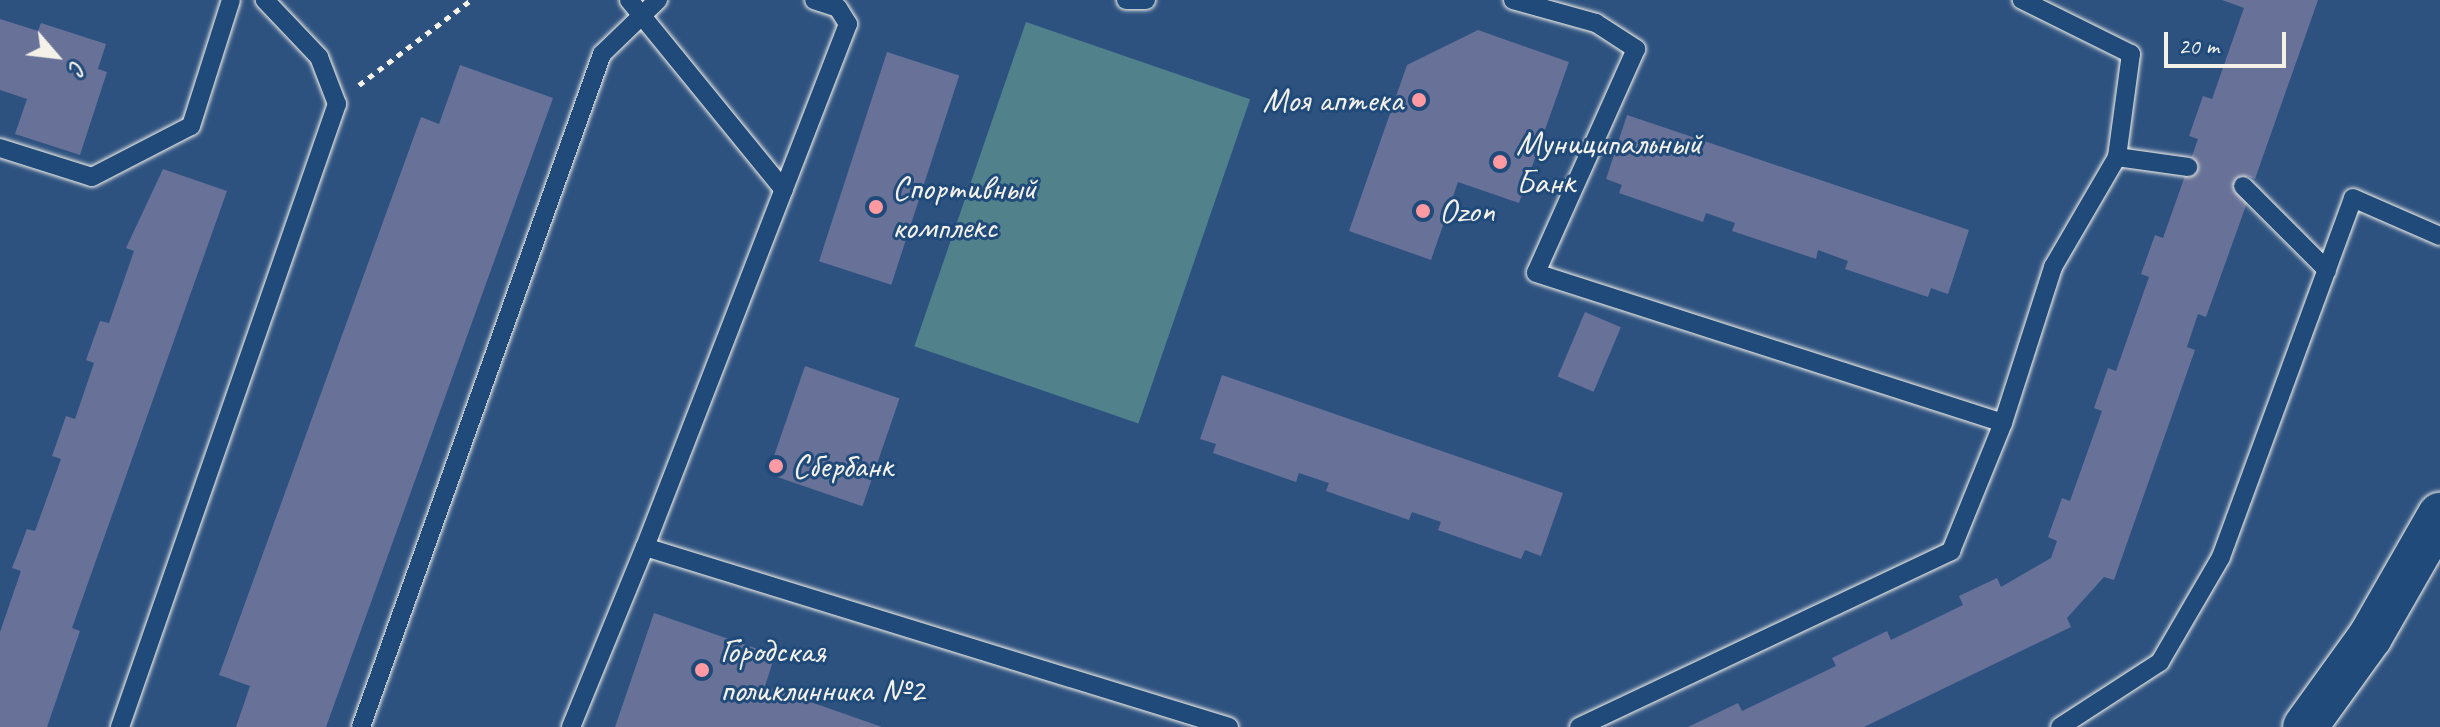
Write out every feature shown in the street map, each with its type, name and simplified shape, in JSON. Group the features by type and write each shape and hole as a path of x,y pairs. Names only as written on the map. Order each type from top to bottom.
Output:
{"street":[{"path":"2305,727 2370,637 2440,515"}],"lane":[{"path":"0,148 92,177 191,126 231,0"},
{"path":"120,727 337,104 319,57 265,0"},
{"path":"629,0 652,6 734,136 784,190"},
{"path":"571,727 645,547 848,24 838,8 814,0"},
{"path":"1513,0 1596,23 1636,49 1536,273 2003,423"},
{"path":"1579,727 1951,551 2003,423 2053,267 2117,157 2131,54 2022,0"},
{"path":"361,727 602,54 652,6"},
{"path":"2117,157 2188,167"},
{"path":"2243,186 2327,270"},
{"path":"2060,727 2160,662 2221,557 2353,198 2440,236"},
{"path":"645,547 1229,727"}],"path":[{"path":"337,104 471,0"}],"green space":[{"path":"1026,22 1250,99 1138,423 914,346"}],"building":[{"path":"2222,0 2318,0 2255,179 2247,176 2243,186 2240,197 2248,200 2206,317 2198,314 2187,347 2195,350 2114,580 2104,577 2067,618 2071,627 1864,727 1688,727 1738,703 1742,711 1836,666 1832,658 1887,631 1891,640 1963,605 1959,596 1997,578 2001,587 2051,558 2057,541 2048,537 2062,498 2070,501 2102,411 2094,408 2108,368 2116,371 2149,277 2141,274 2155,235 2163,238 2198,139 2189,136 2203,96 2212,99 2244,8"},
{"path":"0,19 38,31 41,23 106,44 98,69 107,72 80,155 15,134 27,99 0,90"},
{"path":"1478,30 1569,62 1519,203 1458,182 1431,260 1349,231 1407,65"},
{"name":"Спортивный комплекс","path":"887,52 959,75 891,285 819,261"},
{"path":"460,65 553,98 326,727 236,727 250,686 219,675 421,117 439,124"},
{"path":"1627,115 1969,230 1948,294 1931,288 1928,297 1845,269 1848,261 1818,250 1816,259 1732,231 1735,223 1706,213 1703,222 1619,193 1622,185 1606,179"},
{"path":"163,169 227,191 72,628 80,631 47,727 0,727 0,632 21,571 12,568 27,529 35,531 61,459 52,456 66,416 75,419 94,363 86,360 100,321 109,323 134,251 126,248"},
{"path":"1585,312 1621,327 1594,392 1558,376"},
{"path":"805,366 900,399 862,506 768,474"},
{"path":"1222,375 1563,493 1541,556 1525,550 1521,559 1438,530 1441,522 1412,512 1409,520 1326,491 1329,483 1299,473 1296,482 1213,453 1216,444 1200,439"},
{"name":"Городская поликлинника №2","path":"654,613 775,655 765,686 882,727 615,727"}],"place":[{"name":"Моя аптека","path":"1419,100"},
{"name":"Муниципальный Банк","path":"1500,162"},
{"name":"Спортивный комплекс","path":"876,207"},
{"name":"Ozon","path":"1423,211"},
{"name":"Сбербанк","path":"776,466"},
{"name":"Городская поликлинника №2","path":"702,670"}]}
